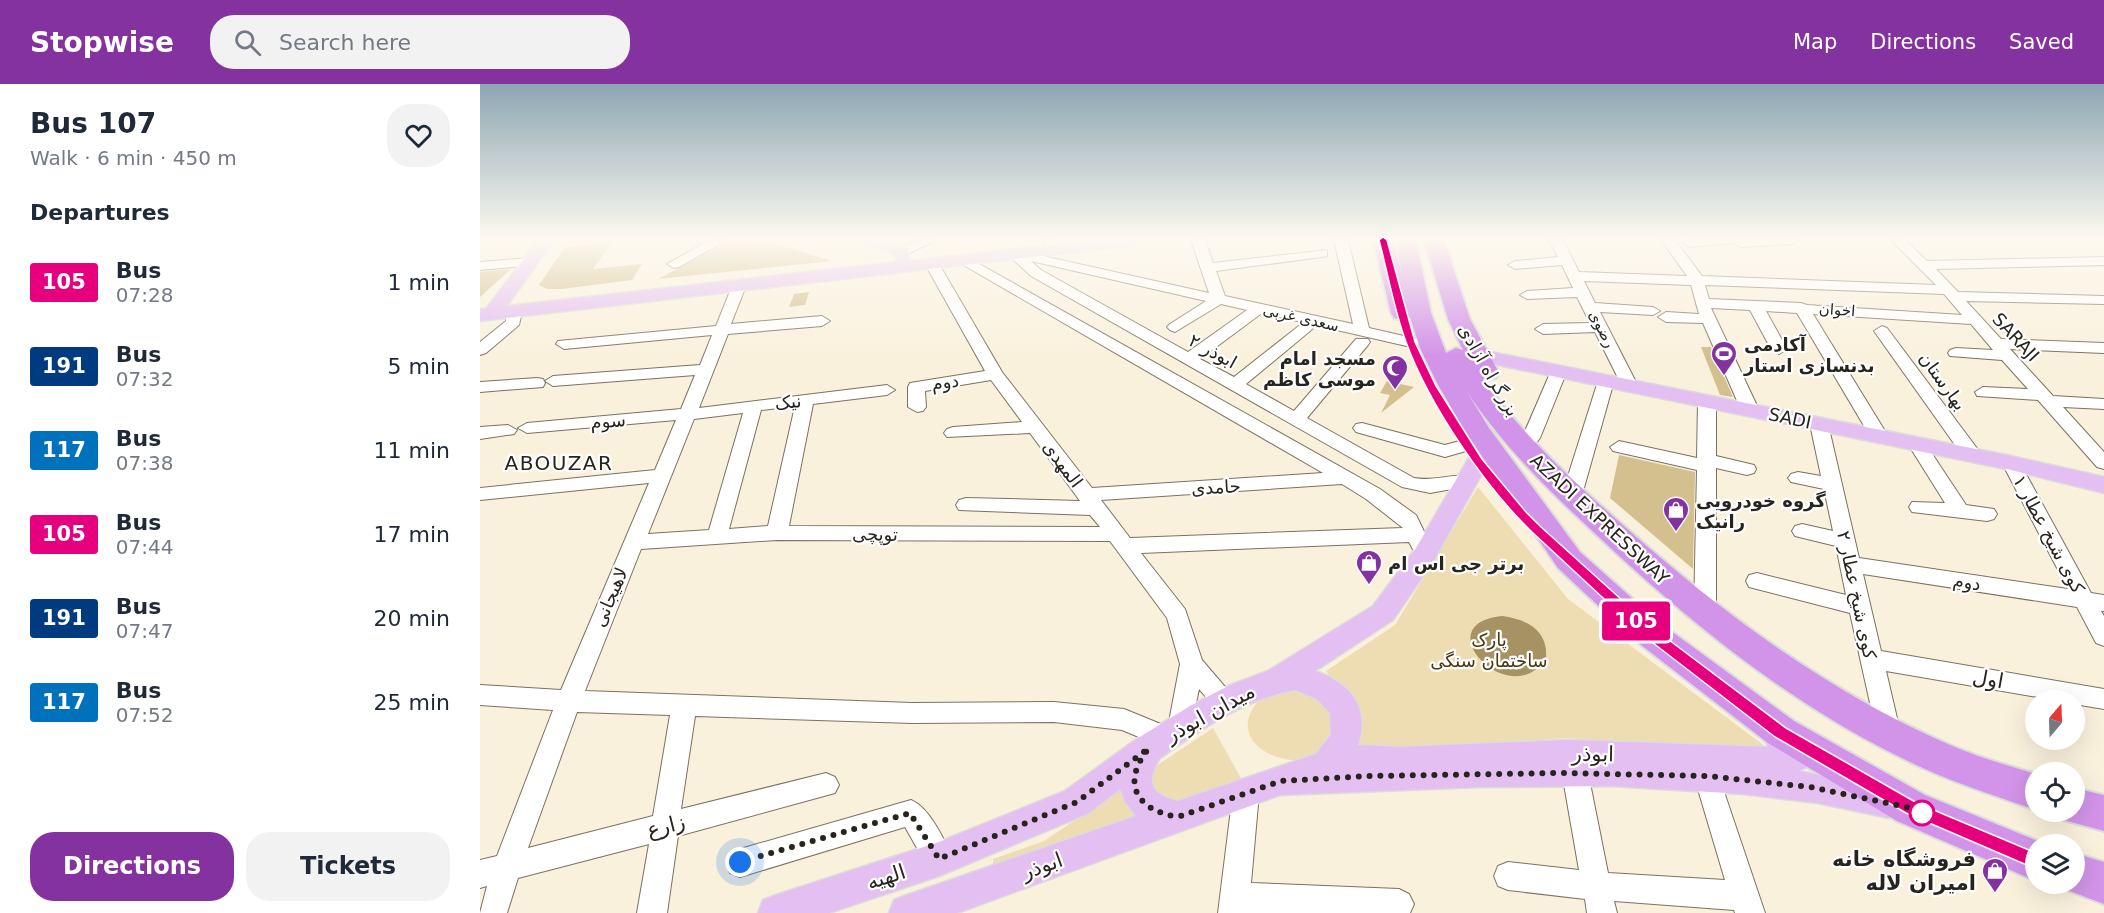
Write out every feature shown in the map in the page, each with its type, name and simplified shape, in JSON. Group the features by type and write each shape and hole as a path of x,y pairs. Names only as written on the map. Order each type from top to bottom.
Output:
{"highway":[{"path":"1394,279 1411,342 1471,462 1521,515 1569,560"},
{"name":"AZADI EXPRESSWAY","path":"1423,279 1420,313 1432,348 1449,383 1478,431 1569,560 1648,632 1762,719 1911,808 2025,856"},
{"name":"AZADI EXPRESSWAY","path":"1432,279 1438,312 1448,341 1468,376 1505,428 1569,492 1654,571 1754,651 1837,705 1937,757 2025,788"},
{"name":"بزرگراه آزادی","path":"1442,279 1476,355 1569,492"},
{"path":"2085,809 2104,813"},
{"path":"2085,877 2104,883"}],"main road":[{"path":"498,308 518,279"},
{"path":"498,308 526,279"},
{"path":"498,308 721,279"},
{"path":"498,308 803,279"},
{"name":"SADI","path":"1476,355 2011,463 2104,485"},
{"path":"1279,679 1383,613 1420,544 1471,462"},
{"name":"میدان ابوذر","path":"1178,817 1162,814 1146,805 1135,788 1137,763 1165,738 1226,702 1279,679 1312,681 1326,687 1338,698 1345,710 1348,725 1343,747"},
{"name":"ابوذر","path":"1281,781 1368,776 1575,773 1704,767 1786,762 1797,756 1762,719"},
{"name":"الهیه","path":"776,913 939,859 1077,802 1165,738"},
{"path":"1178,817 1327,764 1343,747"},
{"name":"ابوذر","path":"1343,747 1347,755 1362,760 1401,761 1558,754 1704,767 1911,808"},
{"name":"ابوذر","path":"906,913 958,904 1178,817"}],"street":[{"name":"المهدی","path":"940,279 995,374 1177,615 1192,664 1226,702"},
{"path":"998,279 1373,494 1408,520 1420,544"},
{"name":"ابوذر ۲","path":"1046,279 1235,385 1295,422 1409,483 1430,487 1471,462"},
{"name":"سعدی غربی","path":"1132,279 1260,308 1362,337 1411,342"},
{"path":"1175,327 1219,299 1210,279"},
{"path":"1295,422 1362,337 1349,279"},
{"name":"رضوی","path":"1576,279 1630,386"},
{"path":"1657,279 2104,300"},
{"name":"SARAJI","path":"1938,279 2104,463"},
{"path":"1697,280 1702,303 1750,410"},
{"name":"لاهیجانی","path":"492,913 493,871 518,828 606,605 689,414 739,286"},
{"path":"1527,295 1583,292"},
{"name":"اخوان","path":"1702,303 1792,310 1801,307 1973,320"},
{"path":"1591,307 1709,319"},
{"path":"1756,307 1779,349"},
{"path":"1801,307 1879,436"},
{"path":"480,350 514,322 498,308"},
{"path":"1189,359 1260,308"},
{"path":"564,344 822,321"},
{"path":"1543,329 1601,327"},
{"path":"1235,385 1305,328"},
{"name":"بهارستان","path":"1882,330 1972,455"},
{"path":"1956,353 2000,349 2104,348"},
{"path":"480,387 706,369"},
{"path":"1531,438 1559,372"},
{"name":"دوم","path":"916,407 916,387 995,374"},
{"path":"1569,492 1605,381"},
{"name":"نیک","path":"689,414 887,390"},
{"path":"1983,392 2104,404"},
{"path":"777,532 805,400"},
{"path":"1706,612 1707,401"},
{"path":"717,536 754,406"},
{"name":"سوم","path":"527,428 689,414"},
{"name":"کوی شیخ عطار ۲","path":"1819,424 1887,731"},
{"path":"953,433 1035,427"},
{"path":"1362,428 1445,451 1471,462"},
{"path":"480,433 508,430"},
{"path":"1917,444 1960,511"},
{"path":"1619,447 1748,469"},
{"name":"کوی شیخ عطار ۱","path":"2011,463 2094,601 2104,638"},
{"path":"482,496 663,475"},
{"name":"حامدی","path":"966,505 1091,501 1345,478"},
{"path":"1798,478 1833,485"},
{"path":"1919,507 1987,514"},
{"path":"1802,531 1845,541"},
{"name":"توپچی","path":"634,542 777,532 1420,544"},
{"name":"دوم","path":"1850,564 2094,601"},
{"path":"1757,581 1860,607"},
{"name":"اول","path":"1871,659 2104,699"},
{"name":"المهدی","path":"1165,738 1192,664"},
{"path":"480,695 568,701 912,713 1054,712 1124,720 1165,738"},
{"path":"652,913 684,705"},
{"path":"1508,876 1599,899 1747,904 1704,767"},
{"path":"1575,773 1599,899"},
{"name":"زارع","path":"493,871 826,785"},
{"path":"1246,793 1233,905 1399,904"},
{"path":"740,862 910,813 939,859"}],"green space":[{"name":"پارک ساختمان سنگی","path":"1478,487 1568,599 1774,753 1566,738 1357,753 1350,704 1326,671 1395,625"},
{"path":"1303,688 1333,712 1332,735 1323,751 1308,759 1290,760 1272,755 1257,745 1248,731 1250,714 1265,694"},
{"path":"1213,728 1243,782 993,875 993,859 1044,841"}],"shaded area":[{"path":"1502,616 1527,623 1539,633 1543,640 1546,657 1531,672 1514,676 1497,672 1482,661 1473,648 1471,634 1480,622"}],"building":[{"path":"480,279 500,279 480,297"},
{"path":"543,279 633,279 561,289 547,289 539,285"},
{"path":"809,292 805,305 789,307 794,294"},
{"path":"1701,347 1711,347 1733,397 1720,395"},
{"name":"مسجد امام موسی کاظم","path":"1387,381 1414,387 1381,413 1390,395 1380,393"},
{"name":"گروه خودرویی رانیک","path":"1619,455 1695,472 1693,569 1610,498"}],"bus line":[{"name":"105","path":"1393,279 1411,342 1431,386 1460,434 1478,461 1521,515 1569,560 1648,632 1724,692 1781,732 1911,808 2025,856"}],"place":[{"name":"آکادمی بدنسازی استار","path":"1724,377"},
{"name":"مسجد امام موسی کاظم","path":"1395,391"},
{"name":"گروه خودرویی رانیک","path":"1676,533"},
{"name":"برتر جی اس ام","path":"1369,586"},
{"name":"فروشگاه خانه امیران لاله","path":"1995,894"}],"district":[{"name":"ABOUZAR","path":"559,463"}],"route":[{"path":"740,862 910,813 939,859 1077,802 1149,748 1137,763 1135,788 1146,805 1162,814 1178,817 1281,781 1368,776 1561,773 1681,774 1810,787 1911,808 1922,813"}]}
